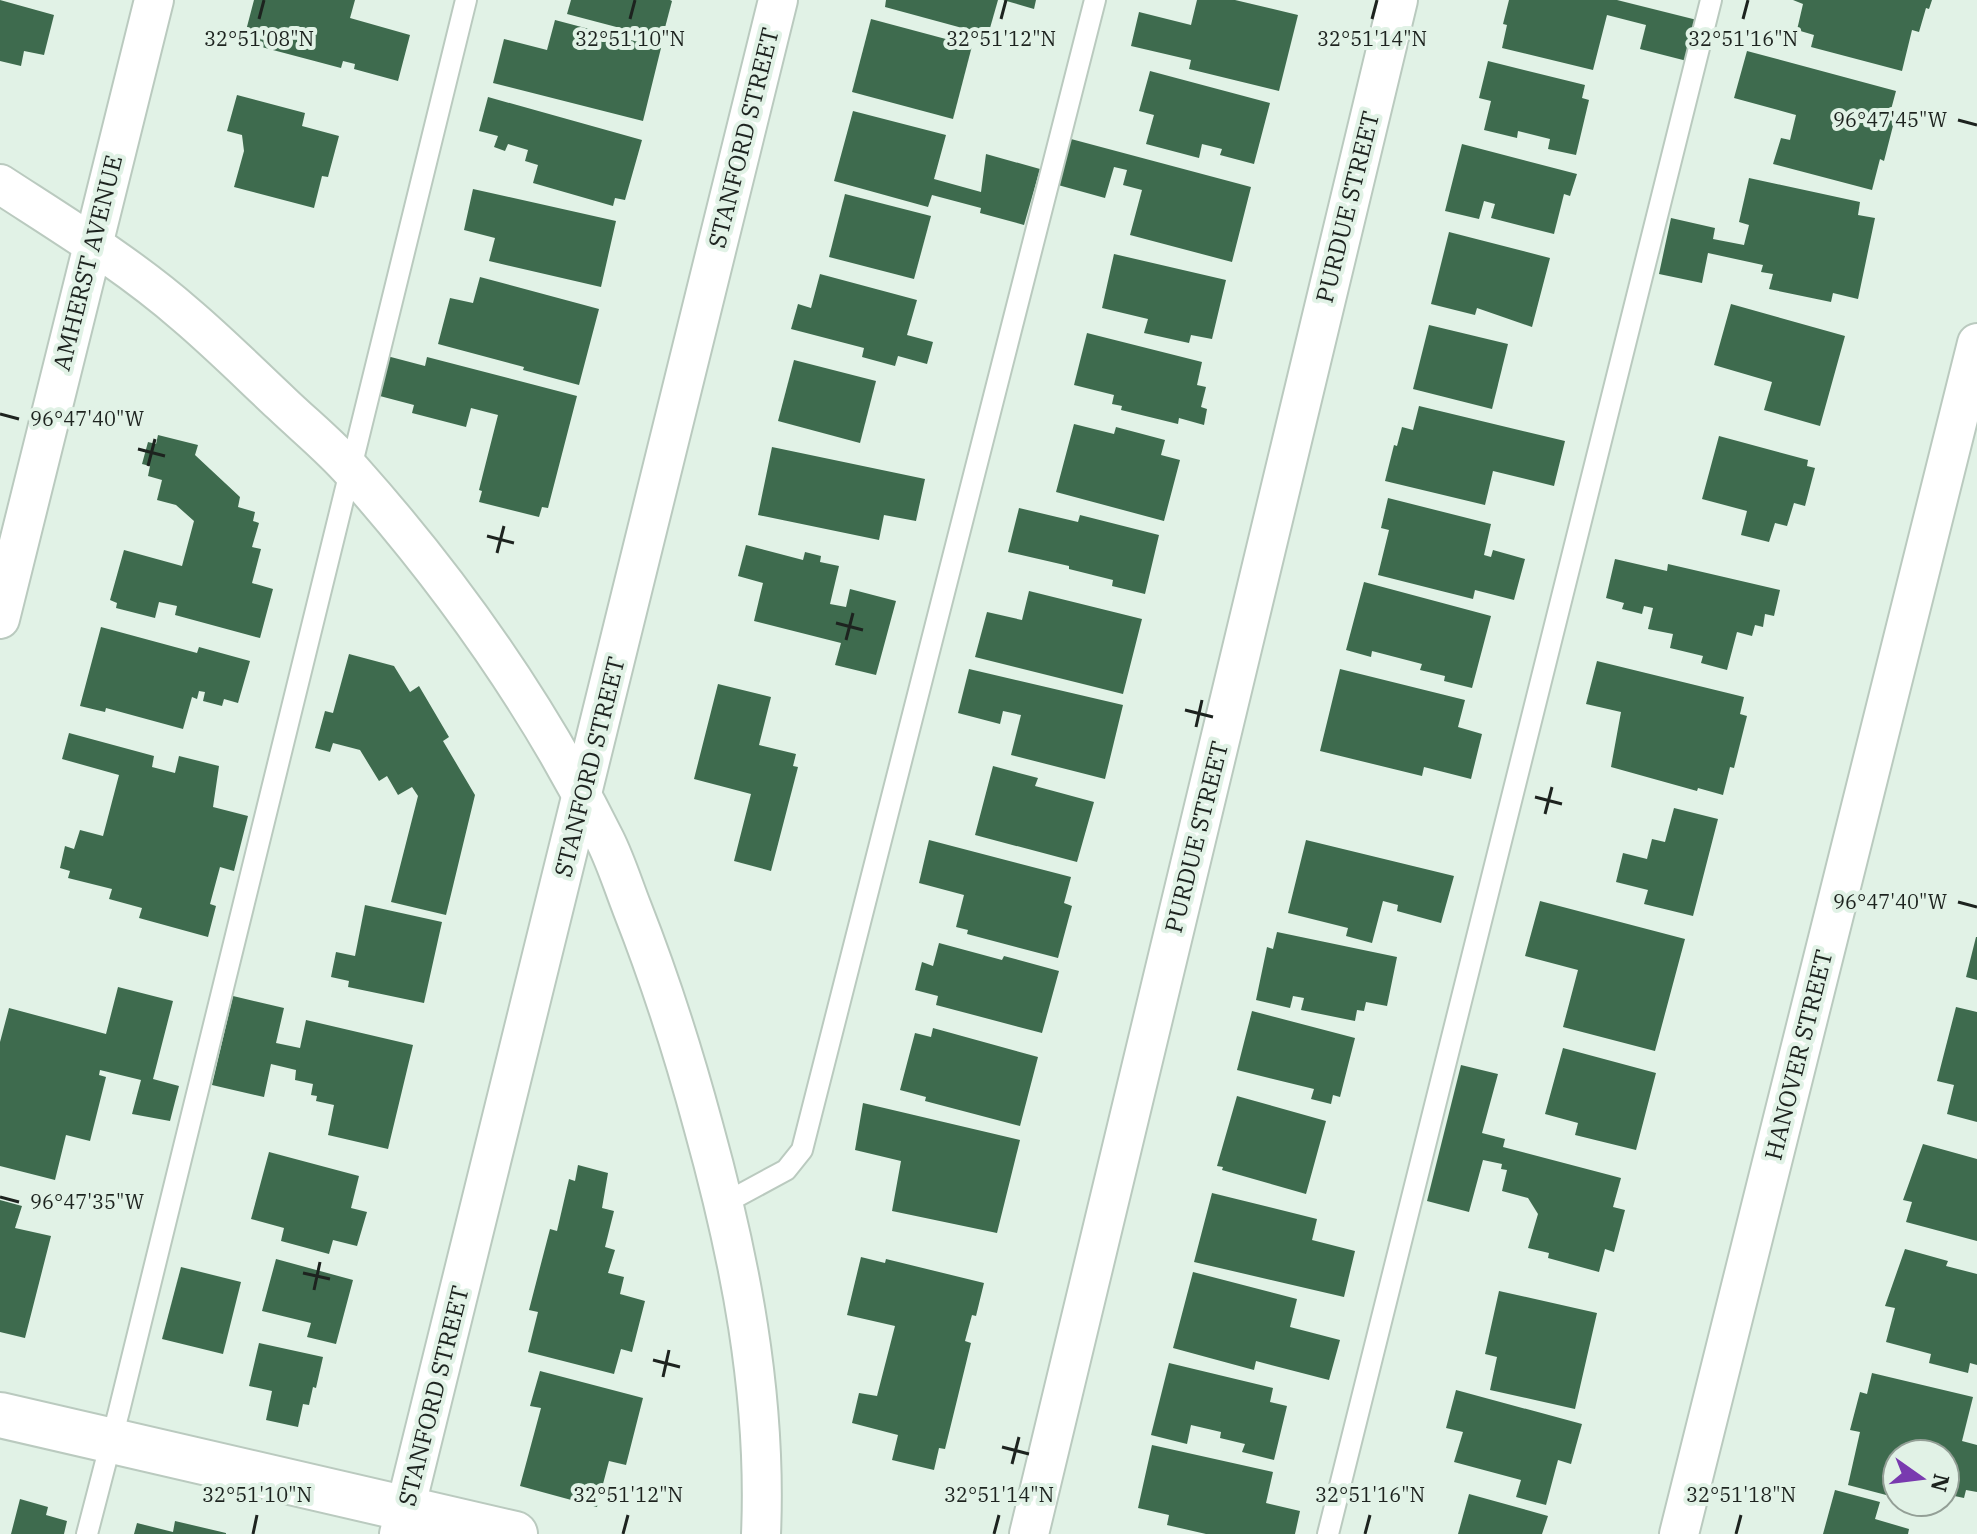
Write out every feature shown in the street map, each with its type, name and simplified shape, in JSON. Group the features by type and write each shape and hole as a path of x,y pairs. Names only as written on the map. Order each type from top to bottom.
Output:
{"street":[{"name":"AMHERST AVENUE","path":"0,619 154,0"},
{"name":"STANFORD STREET","path":"402,1522 778,0"},
{"name":"PURDUE STREET","path":"1029,1534 1398,0"},
{"path":"0,184 93,245 185,314 349,467 419,548 500,660 583,798 607,843 652,959 725,1203 745,1299 757,1388 763,1491 761,1534"},
{"name":"HANOVER STREET","path":"1679,1534 1977,343"},
{"path":"0,1415 110,1441 402,1522 515,1534"}],"lane":[{"path":"87,1534 466,0"},
{"path":"725,1203 786,1170 802,1150 1095,0"},
{"path":"1328,1534 1711,0"}],"building":[{"path":"0,0 54,15 44,55 24,51 21,66 0,61"},
{"path":"254,0 355,0 350,18 410,35 398,81 354,69 355,64 343,61 341,68 243,42"},
{"path":"571,0 672,1 662,39 567,14"},
{"path":"886,0 998,0 988,35 885,7"},
{"path":"1003,0 1036,0 1034,9"},
{"path":"1197,0 1235,0 1298,15 1279,91 1189,69 1191,60 1131,46 1139,12 1191,25"},
{"path":"1509,0 1617,0 1697,20 1687,61 1640,49 1646,25 1607,15 1593,70 1502,48 1507,25 1503,24"},
{"path":"1793,0 1932,0 1929,9 1926,8 1919,32 1912,30 1902,71 1811,47 1814,35 1797,30 1803,4"},
{"path":"871,19 972,46 953,119 852,92"},
{"path":"555,20 661,48 643,121 493,83 504,39 547,50"},
{"path":"1747,51 1896,91 1889,117 1895,118 1884,161 1880,159 1872,190 1773,164 1781,138 1790,140 1796,115 1734,98"},
{"path":"1488,61 1585,85 1582,98 1589,100 1576,155 1548,149 1550,139 1518,131 1517,138 1484,130 1491,101 1479,98"},
{"path":"1150,71 1270,103 1254,164 1220,155 1222,149 1202,144 1199,158 1146,144 1154,115 1139,111"},
{"path":"237,95 305,113 302,126 339,136 328,177 322,176 314,208 234,187 244,151 242,135 227,131"},
{"path":"488,97 642,140 625,200 615,198 613,206 533,183 538,165 525,161 528,150 508,144 505,151 494,147 498,136 479,131"},
{"path":"853,111 946,135 934,179 981,192 986,154 1040,169 1024,225 980,213 981,208 932,195 928,207 834,181"},
{"path":"1071,139 1251,187 1232,262 1130,235 1142,190 1123,185 1127,170 1114,167 1105,198 1058,185"},
{"path":"1462,144 1577,174 1570,196 1564,194 1554,234 1491,218 1495,204 1484,201 1479,219 1445,211"},
{"path":"1749,178 1860,202 1858,215 1875,218 1858,299 1833,293 1831,302 1769,289 1773,274 1761,272 1763,265 1708,253 1702,283 1659,274 1671,218 1715,228 1713,239 1744,245 1749,225 1739,222"},
{"path":"473,189 616,221 601,287 489,261 495,238 464,230"},
{"path":"845,194 931,216 914,279 829,257"},
{"path":"1449,232 1550,258 1532,327 1477,308 1475,315 1431,304"},
{"path":"1114,254 1226,280 1212,339 1191,335 1189,343 1144,333 1148,319 1102,308"},
{"path":"820,274 917,300 907,335 933,342 927,364 898,356 895,366 862,357 864,348 791,329 798,304 811,308"},
{"path":"480,277 599,309 579,385 438,344 450,298 473,303"},
{"path":"1731,304 1845,336 1820,426 1764,410 1772,382 1714,365"},
{"path":"1429,325 1508,344 1492,409 1413,389"},
{"path":"1087,333 1202,362 1197,385 1206,387 1201,407 1207,409 1204,425 1179,418 1178,424 1121,410 1122,406 1112,404 1114,395 1074,385"},
{"path":"387,356 425,366 427,357 577,396 548,508 542,507 539,517 479,502 482,491 479,490 498,415 471,408 466,427 412,413 414,405 376,395"},
{"path":"794,360 876,381 860,443 778,421"},
{"path":"1419,406 1565,441 1554,486 1493,471 1485,505 1385,481 1402,427 1413,430"},
{"path":"1074,424 1114,434 1116,427 1165,440 1161,455 1180,460 1164,521 1056,492"},
{"path":"158,435 198,445 195,455 240,497 238,507 255,512 253,521 259,523 252,547 261,549 252,583 273,589 260,638 175,615 177,606 159,602 155,618 116,608 117,603 110,600 124,550 182,566 194,521 176,505 157,500 162,480 148,476 150,466 142,464 148,442 156,444"},
{"path":"1719,436 1808,460 1807,466 1815,468 1805,506 1794,503 1787,526 1775,523 1769,542 1741,535 1747,511 1702,499"},
{"path":"772,447 925,479 916,521 884,515 879,540 758,515"},
{"path":"1388,498 1491,524 1484,555 1491,557 1493,550 1525,559 1514,600 1475,590 1473,599 1378,575 1389,530 1381,528"},
{"path":"1019,508 1078,522 1080,515 1159,535 1145,594 1112,586 1113,580 1069,569 1069,566 1008,552"},
{"path":"746,545 803,560 805,552 821,556 820,562 839,566 830,604 846,607 850,589 896,601 876,675 835,665 841,643 754,621 763,583 738,576"},
{"path":"1615,559 1667,571 1668,564 1780,590 1774,616 1765,614 1763,627 1755,625 1752,636 1737,632 1727,670 1701,663 1703,656 1670,648 1673,634 1648,629 1653,608 1644,606 1642,614 1622,609 1624,603 1606,598"},
{"path":"1364,582 1491,616 1472,688 1444,681 1445,676 1420,670 1422,664 1372,651 1371,657 1346,650"},
{"path":"1029,591 1142,619 1123,694 975,657 987,612 1022,620"},
{"path":"101,627 197,653 199,647 250,661 238,703 224,699 222,706 203,701 205,692 199,691 197,699 192,697 183,729 106,708 105,712 80,706"},
{"path":"349,654 394,666 410,692 419,686 449,737 443,741 475,795 446,915 391,902 418,796 412,787 398,795 387,776 379,781 360,750 333,743 330,752 315,748 325,711 333,713"},
{"path":"1597,661 1744,697 1740,714 1747,716 1734,768 1730,767 1723,795 1698,788 1697,791 1611,767 1621,712 1586,704"},
{"path":"969,669 1123,705 1105,779 1011,755 1021,715 1003,711 1000,724 958,713"},
{"path":"1340,669 1465,700 1458,727 1482,734 1471,779 1424,767 1422,776 1320,751"},
{"path":"718,684 771,697 759,745 796,754 793,766 798,767 771,871 734,861 751,794 694,779"},
{"path":"69,733 154,756 152,767 175,773 179,756 219,766 213,807 248,816 234,871 220,867 210,904 216,906 208,937 139,918 142,908 109,899 112,889 68,878 70,871 60,868 65,846 74,849 80,830 103,836 119,775 62,759"},
{"path":"993,766 1038,778 1035,786 1094,802 1077,862 975,835"},
{"path":"1674,808 1718,819 1693,916 1644,904 1648,890 1616,882 1623,853 1647,859 1652,839 1665,842"},
{"path":"929,840 1071,877 1064,903 1072,906 1058,958 967,934 968,930 956,927 964,895 919,883"},
{"path":"1306,840 1454,876 1441,923 1397,911 1398,905 1383,901 1372,943 1346,936 1348,928 1288,913"},
{"path":"1540,901 1685,939 1655,1051 1563,1027 1578,970 1525,956"},
{"path":"365,905 442,922 424,1003 348,987 349,981 331,977 336,952 355,956"},
{"path":"1277,932 1397,957 1387,1006 1366,1002 1364,1011 1357,1010 1355,1021 1301,1010 1304,998 1293,996 1290,1008 1256,1000 1267,947 1273,949"},
{"path":"1977,937 1977,980 1966,977"},
{"path":"939,943 1059,971 1042,1033 936,1005 938,996 915,990 922,962 933,966"},
{"path":"118,987 173,1001 153,1079 179,1086 170,1121 132,1114 141,1080 100,1070 99,1075 106,1077 90,1141 66,1135 55,1180 0,1166 0,1042 9,1008 106,1034"},
{"path":"233,996 284,1008 276,1043 300,1048 306,1020 413,1045 388,1149 328,1135 334,1105 316,1101 317,1096 311,1095 313,1084 295,1080 296,1070 271,1064 264,1097 212,1085"},
{"path":"1956,1007 1977,1012 1977,1122 1947,1114 1954,1085 1937,1081"},
{"path":"1252,1011 1355,1038 1340,1097 1333,1095 1331,1104 1311,1099 1314,1089 1237,1070"},
{"path":"933,1028 1038,1057 1020,1126 925,1101 926,1097 900,1090 915,1033 931,1037"},
{"path":"1563,1048 1656,1073 1636,1150 1575,1135 1578,1123 1545,1114"},
{"path":"1461,1065 1498,1074 1482,1133 1505,1139 1503,1147 1621,1178 1613,1207 1625,1210 1614,1252 1605,1249 1599,1272 1548,1258 1549,1253 1528,1248 1538,1214 1528,1198 1502,1191 1507,1170 1501,1169 1502,1164 1483,1160 1469,1212 1427,1201"},
{"path":"1237,1096 1326,1121 1306,1194 1217,1166"},
{"path":"863,1103 1020,1140 997,1233 892,1211 901,1161 855,1150"},
{"path":"1923,1144 1977,1159 1977,1241 1906,1222 1912,1202 1903,1200"},
{"path":"269,1152 359,1176 351,1208 367,1212 357,1246 333,1240 329,1254 281,1241 284,1228 251,1219"},
{"path":"578,1165 608,1173 602,1208 614,1211 605,1247 615,1250 608,1273 624,1277 620,1294 645,1301 632,1352 621,1349 614,1374 528,1352 538,1312 529,1310 550,1229 557,1231 569,1179 575,1181"},
{"path":"1212,1193 1317,1219 1312,1240 1355,1251 1344,1297 1194,1262"},
{"path":"0,1200 22,1206 15,1228 51,1236 25,1338 0,1332"},
{"path":"1905,1249 1948,1261 1946,1266 1977,1274 1977,1365 1970,1363 1968,1373 1929,1363 1931,1354 1886,1342 1895,1308 1885,1306"},
{"path":"861,1257 885,1263 886,1259 984,1283 976,1316 972,1315 965,1341 971,1343 945,1449 939,1448 934,1470 892,1460 898,1435 852,1423 859,1393 877,1396 895,1326 847,1315"},
{"path":"276,1259 353,1280 336,1344 307,1337 311,1323 262,1311"},
{"path":"181,1267 241,1282 223,1354 162,1339"},
{"path":"1193,1272 1297,1299 1290,1327 1340,1340 1329,1380 1256,1361 1254,1370 1173,1348"},
{"path":"1499,1291 1597,1313 1575,1409 1490,1390 1497,1357 1485,1354"},
{"path":"259,1343 323,1357 316,1388 313,1387 309,1405 303,1404 298,1427 266,1420 272,1391 249,1386"},
{"path":"1169,1363 1273,1388 1270,1402 1287,1406 1274,1460 1242,1452 1245,1444 1220,1438 1221,1432 1191,1425 1187,1444 1151,1435"},
{"path":"540,1371 643,1398 626,1465 609,1461 597,1507 520,1486 541,1408 530,1406"},
{"path":"1872,1373 1973,1397 1962,1441 1977,1445 1977,1492 1966,1490 1964,1498 1961,1497 1961,1438 1881,1438 1881,1494 1848,1485 1860,1432 1850,1430 1860,1392 1867,1394"},
{"path":"1456,1390 1582,1424 1571,1464 1558,1460 1546,1505 1516,1497 1521,1480 1454,1462 1463,1432 1446,1428"},
{"path":"1152,1445 1273,1472 1266,1503 1300,1511 1295,1534 1206,1534 1167,1525 1169,1515 1138,1508"},
{"path":"1835,1490 1880,1502 1875,1519 1909,1529 1908,1534 1823,1534"},
{"path":"1469,1494 1548,1516 1542,1534 1458,1534"},
{"path":"20,1499 48,1507 46,1515 67,1521 64,1534 11,1534"},
{"path":"175,1521 226,1534 134,1534 137,1523 173,1532"}]}
